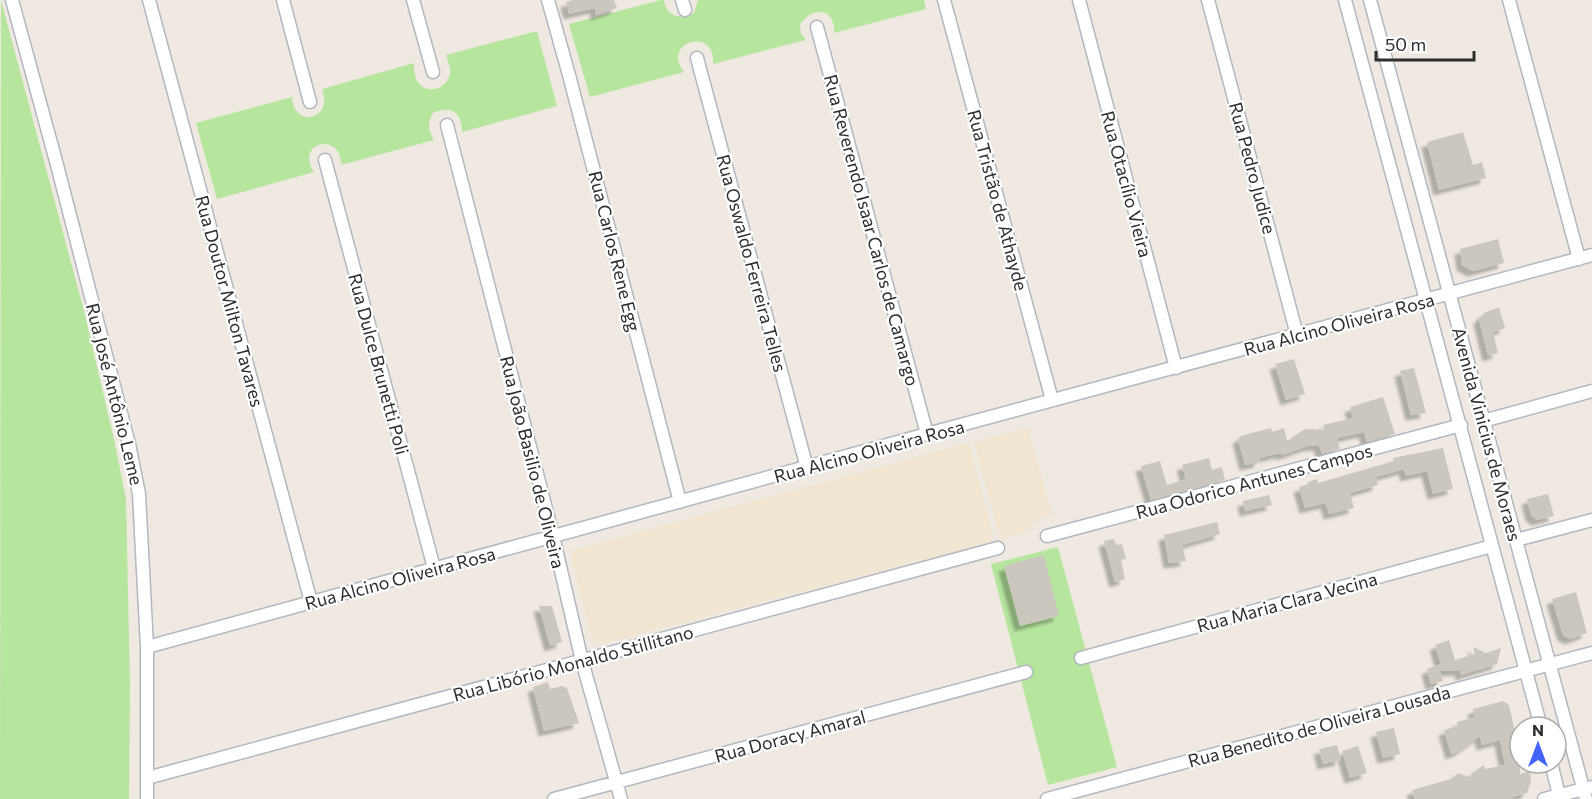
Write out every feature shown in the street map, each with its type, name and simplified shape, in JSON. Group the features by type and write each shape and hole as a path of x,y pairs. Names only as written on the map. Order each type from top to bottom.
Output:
{"street":[{"name":"Rua José Antônio Leme","path":"12,0 129,444 139,494 147,647 147,799"},
{"name":"Rua Doutor Milton Tavares","path":"148,0 311,602"},
{"path":"283,0 310,102"},
{"path":"413,0 433,72"},
{"name":"Rua Carlos Rene Egg","path":"548,0 680,502"},
{"name":"Rua Tristão de Athayde","path":"944,0 1052,400"},
{"name":"Rua Otacílio Vieira","path":"1079,0 1176,368"},
{"name":"Rua Pedro Judice","path":"1208,0 1297,335"},
{"name":"Avenida Vinicius de Moraes","path":"1345,0 1538,715"},
{"name":"Avenida Vinicius de Moraes","path":"1370,0 1549,665 1587,792"},
{"path":"1509,0 1579,259"},
{"name":"Rua Reverendo Isaar Carlos de Camargo","path":"818,27 927,434"},
{"name":"Rua Oswaldo Ferreira Telles","path":"697,58 807,468"},
{"name":"Rua João Basilio de Oliveira","path":"447,125 553,536 582,661 621,799"},
{"name":"Rua Dulce Brunetti Poli","path":"325,160 434,568"},
{"name":"Rua Alcino Oliveira Rosa","path":"147,647 1592,255"},
{"path":"1483,421 1592,391"},
{"name":"Rua Odorico Antunes Campos","path":"1047,536 1461,425"},
{"path":"1516,540 1592,520"},
{"name":"Rua Maria Clara Vecina","path":"1081,658 1492,546"},
{"name":"Rua Libório Monaldo Stillitano","path":"147,778 998,548"},
{"name":"Rua Benedito de Oliveira Lousada","path":"1047,799 1592,653"},
{"name":"Rua Doracy Amaral","path":"554,799 1026,672"},
{"path":"1554,775 1560,797"},
{"path":"1544,799 1587,792"}],"shaded area":[{"path":"1028,428 1052,515 1036,521 1025,533 1000,539 974,442"},
{"path":"969,443 995,541 599,645 592,640 571,557 572,552 576,549"}],"green space":[{"path":"1,0 85,315 126,499 130,684 129,799 0,799"},
{"path":"664,0 665,6 674,16 694,13 698,0 924,0 926,9 834,33 834,25 828,14 817,12 805,18 800,24 801,34 806,40 713,64 712,52 707,45 691,42 679,52 679,61 684,72 590,97 569,24"},
{"path":"537,31 557,106 462,132 458,115 450,110 439,111 433,113 429,123 429,130 434,140 341,165 339,154 334,148 328,144 320,144 310,153 309,162 314,172 217,199 196,123 292,97 294,107 299,113 305,117 312,117 323,108 322,89 414,63 418,82 423,87 436,89 447,81 450,74 446,55"},
{"path":"1058,547 1117,767 1048,785 991,564"}],"building":[{"path":"614,0 617,8 596,15 595,8 569,14 566,2"},
{"path":"1463,132 1473,165 1482,162 1486,178 1439,190 1427,142"},
{"path":"1498,239 1504,263 1473,271 1462,265 1460,249"},
{"path":"1499,307 1505,328 1493,332 1498,353 1488,356 1479,319 1484,313"},
{"path":"1294,359 1305,394 1286,400 1275,364"},
{"path":"1414,368 1426,413 1411,415 1400,371"},
{"path":"1383,397 1395,434 1367,442 1364,432 1337,438 1340,449 1322,454 1319,445 1308,446 1282,455 1281,453 1259,458 1260,462 1245,465 1238,438 1244,435 1271,428 1272,432 1284,428 1287,441 1305,429 1325,430 1323,425 1353,418 1350,407"},
{"path":"1443,448 1453,489 1433,494 1427,471 1406,476 1404,469 1376,477 1378,485 1350,493 1354,508 1329,514 1326,503 1305,508 1299,487 1308,482 1317,479 1318,483 1394,461 1393,458"},
{"path":"1209,458 1212,470 1222,467 1225,480 1151,500 1141,466 1160,461 1167,485 1186,479 1182,465"},
{"path":"1548,494 1554,516 1537,520 1531,515 1527,499"},
{"path":"1269,495 1272,505 1245,511 1243,501"},
{"path":"1217,522 1220,534 1182,545 1186,561 1169,563 1164,535"},
{"path":"1114,539 1116,545 1122,544 1126,559 1121,560 1125,579 1115,582 1104,541"},
{"path":"1044,555 1059,616 1020,626 1004,566"},
{"path":"1576,592 1587,633 1570,639 1563,635 1552,599"},
{"path":"539,606 552,606 562,642 550,646"},
{"path":"1449,640 1455,660 1475,654 1473,647 1486,653 1501,648 1497,664 1461,675 1460,670 1440,671 1443,681 1431,684 1427,669 1441,664 1435,645"},
{"path":"548,682 550,689 562,686 567,688 579,723 544,731 533,687"},
{"path":"1503,701 1509,705 1511,715 1508,715 1508,775 1530,775 1531,782 1527,793 1512,797 1513,799 1415,799 1412,790 1451,779 1458,773 1472,778 1471,774 1484,765 1485,769 1505,765 1500,740 1482,745 1480,736 1451,754 1444,730 1458,726 1457,722 1475,717 1473,709"},
{"path":"1394,728 1400,754 1383,758 1376,732"},
{"path":"1337,745 1341,760 1323,764 1319,749"},
{"path":"1358,746 1367,773 1350,778 1342,751"}]}
